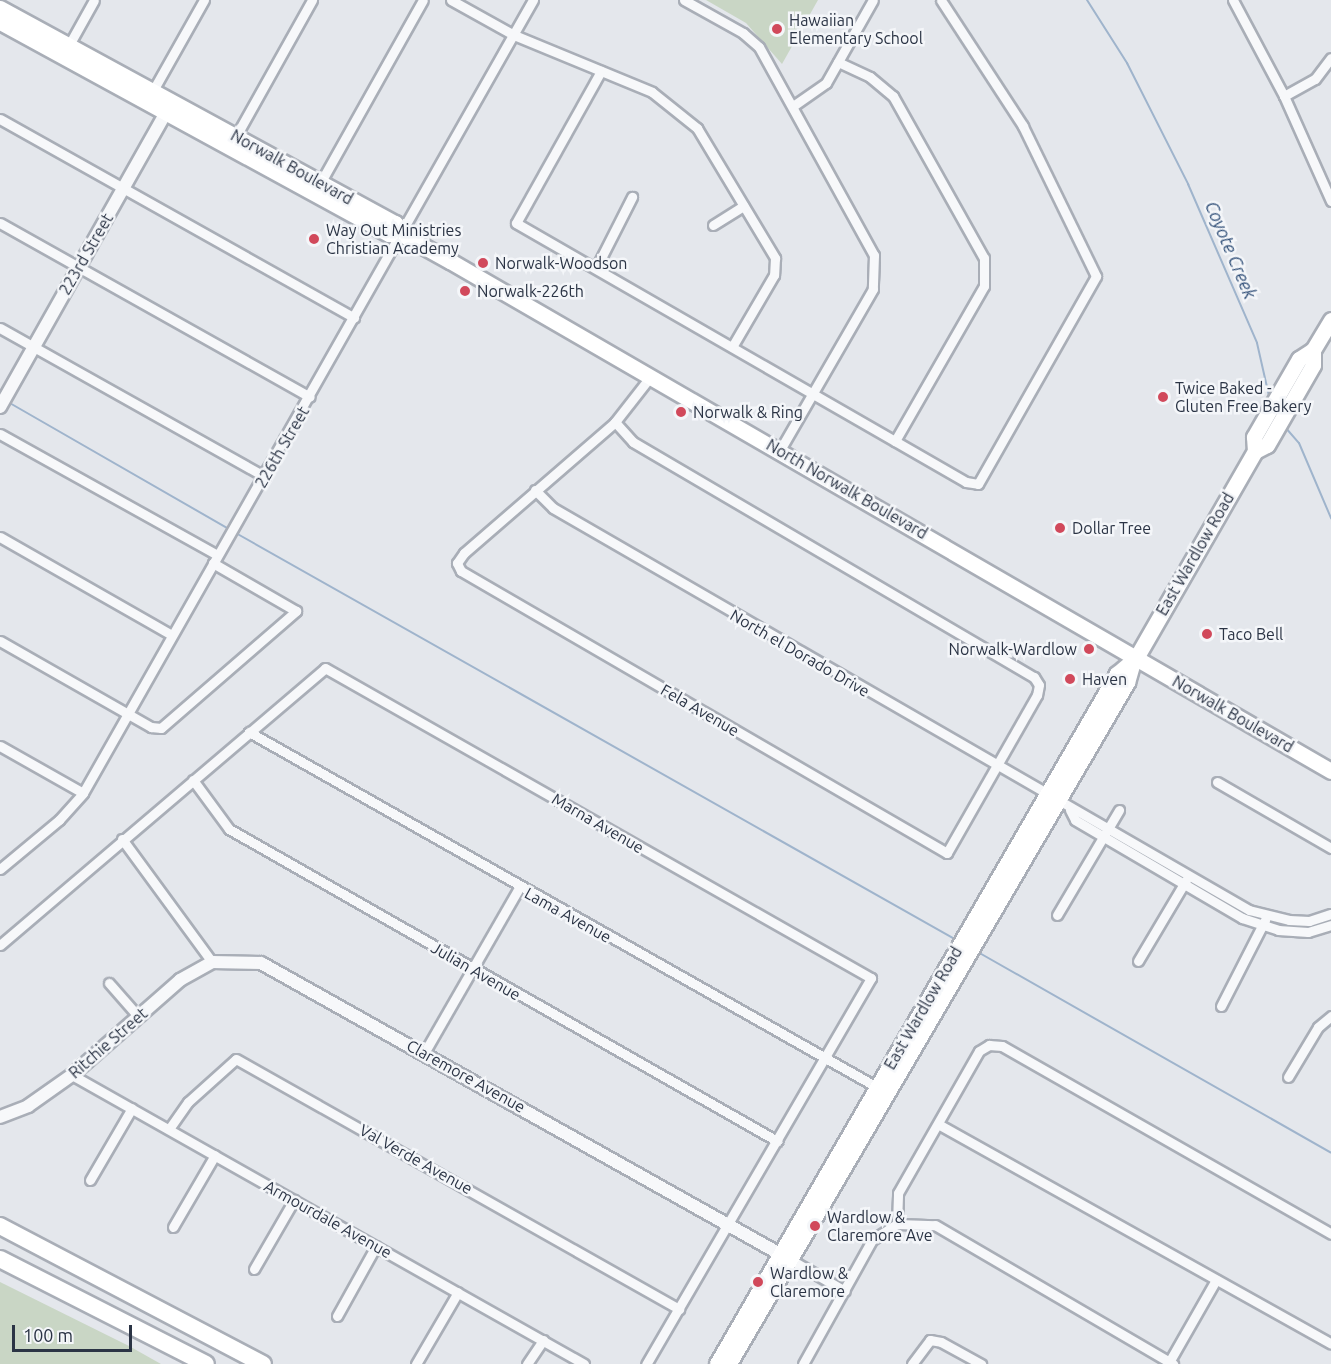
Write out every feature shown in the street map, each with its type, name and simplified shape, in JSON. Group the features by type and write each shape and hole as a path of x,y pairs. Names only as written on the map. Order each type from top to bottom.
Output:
{"highway":[{"path":"0,1226 263,1364"},
{"path":"0,1260 206,1364"}],"main road":[{"name":"Norwalk Boulevard","path":"0,8 69,45 150,97"},
{"name":"Norwalk Boulevard","path":"0,22 150,97 317,188 395,224 401,234"},
{"name":"Norwalk Boulevard","path":"169,107 236,136 317,188"},
{"name":"North Norwalk Boulevard","path":"401,234 780,450 1136,658"},
{"name":"East Wardlow Road","path":"717,1364 785,1257 980,925 1058,803 1128,683 1136,658 1255,451 1254,437 1299,359 1313,350 1331,320"},
{"name":"Norwalk Boulevard","path":"1136,658 1331,771"},
{"name":"East Wardlow Road","path":"730,1364 785,1257"}],"street":[{"path":"69,45 94,0"},
{"path":"150,97 204,0"},
{"path":"236,136 312,0"},
{"path":"317,188 423,0"},
{"path":"451,0 514,35 652,92 685,114 775,258 774,276 732,347"},
{"name":"226th Street","path":"4,866 59,820 82,793 310,398 533,0"},
{"path":"684,0 751,39 794,106 874,255 873,289 780,450"},
{"path":"794,106 826,83 873,0"},
{"path":"601,71 516,223 966,482 978,484 1096,276 1023,126 941,0"},
{"path":"1234,0 1329,187 1331,201"},
{"path":"1284,96 1315,79 1331,58"},
{"path":"838,62 870,77 893,96 984,258 984,286 895,441"},
{"name":"223rd Street","path":"0,407 169,107"},
{"path":"0,119 354,318"},
{"path":"596,268 632,197"},
{"path":"713,225 744,206"},
{"path":"0,223 310,398"},
{"path":"0,328 265,477"},
{"path":"535,490 615,422 651,376"},
{"path":"615,422 633,442 1034,677 1039,685 1037,695 997,767"},
{"path":"0,434 215,559 296,611 161,728 151,728 0,641"},
{"name":"Fela Avenue","path":"535,490 457,563 461,571 947,853 997,767"},
{"name":"North el Dorado Drive","path":"535,490 553,508 1058,803 1108,828 1189,875 1278,930 1320,929 1331,925"},
{"path":"0,537 172,635"},
{"name":"Marna Avenue","path":"249,732 326,668 871,978 824,1059"},
{"path":"0,945 249,732"},
{"name":"Lama Avenue","path":"249,732 519,888 882,1090"},
{"path":"0,746 82,793"},
{"name":"Julian Avenue","path":"193,780 229,829 777,1141"},
{"path":"1217,782 1331,848"},
{"name":"North el Dorado Drive","path":"1058,803 1075,820 1184,884 1264,921 1316,918 1331,914"},
{"path":"1057,915 1119,810"},
{"path":"122,839 212,962"},
{"path":"1139,858 1144,849"},
{"path":"0,855 4,866"},
{"path":"1138,961 1189,875"},
{"path":"424,1053 519,888"},
{"path":"1316,918 1320,929"},
{"path":"1221,1006 1264,921"},
{"name":"Claremore Avenue","path":"212,962 235,960 277,969 845,1291"},
{"name":"Ritchie Street","path":"0,1117 28,1106 72,1075 180,980 212,962"},
{"path":"109,983 138,1016"},
{"path":"1288,1077 1318,1027 1331,1016"},
{"path":"897,1224 898,1193 979,1051 989,1045 1002,1046 1331,1234"},
{"name":"Val Verde Avenue","path":"169,1129 188,1102 236,1059 679,1309"},
{"path":"646,1364 824,1059"},
{"name":"Armourdale Avenue","path":"72,1075 584,1364"},
{"path":"90,1180 132,1108"},
{"path":"938,1124 1331,1344"},
{"path":"172,1227 215,1155"},
{"path":"254,1269 294,1200"},
{"path":"802,1364 872,1240 897,1224 935,1225 1170,1363 1216,1280"},
{"path":"337,1316 376,1246"},
{"path":"416,1364 458,1292"},
{"path":"527,1364 543,1340"},
{"path":"912,1364 930,1340 941,1342 981,1364"}],"green space":[{"name":"Hawaiian Elementary School","path":"706,0 818,0 782,64 746,23"},
{"path":"0,1282 129,1346 161,1364 0,1364"}],"waterway":[{"name":"Coyote Creek","path":"1087,0 1127,63 1188,184 1257,343 1269,396"},
{"path":"8,402 229,529"},
{"name":"Coyote Creek","path":"1285,427 1299,443 1331,518"},
{"path":"234,532 958,941"},
{"path":"976,951 1331,1153"}],"place":[{"name":"Hawaiian Elementary School","path":"777,29"},
{"name":"Way Out Ministries Christian Academy","path":"314,239"},
{"name":"Norwalk-Woodson","path":"483,263"},
{"name":"Norwalk-226th","path":"465,291"},
{"name":"Twice Baked - Gluten Free Bakery","path":"1163,397"},
{"name":"Norwalk & Ring","path":"681,412"},
{"name":"Dollar Tree","path":"1060,528"},
{"name":"Taco Bell","path":"1207,634"},
{"name":"Norwalk-Wardlow","path":"1089,649"},
{"name":"Haven","path":"1070,679"},
{"name":"Wardlow & Claremore Ave","path":"815,1226"},
{"name":"Wardlow & Claremore","path":"758,1282"}]}
